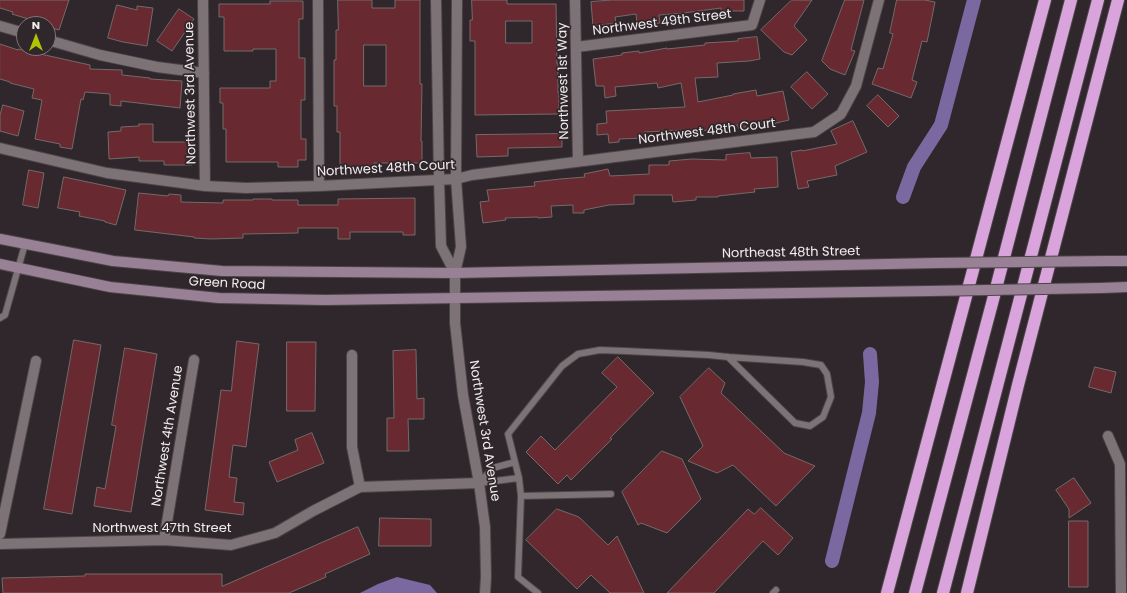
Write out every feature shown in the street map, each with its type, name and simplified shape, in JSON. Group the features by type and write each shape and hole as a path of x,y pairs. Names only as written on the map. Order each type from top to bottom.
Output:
{"highway":[{"path":"887,593 1045,0"},
{"path":"915,593 1071,0"},
{"path":"943,593 1098,0"},
{"path":"966,593 1018,385 1118,0"}],"main road":[{"name":"Green Road","path":"0,239 113,261 222,271 455,273"},
{"name":"Northeast 48th Street","path":"455,273 1127,260"},
{"name":"Green Road","path":"0,264 110,287 219,298 325,300 455,298"},
{"path":"455,298 1127,287"}],"street":[{"name":"Northwest 3rd Avenue","path":"203,0 205,186"},
{"path":"318,0 319,186"},
{"path":"436,0 439,180 442,246 455,273"},
{"path":"455,273 461,246 456,179 457,0"},
{"name":"Northwest 1st Way","path":"575,0 578,161"},
{"name":"Northwest 49th Street","path":"576,47 752,25 760,0"},
{"name":"Northwest 48th Court","path":"0,148 107,173 205,186 246,188 456,179 472,175 578,161 814,132 841,114 856,86 879,0"},
{"path":"0,26 16,31"},
{"path":"56,42 100,55 157,67 204,73"},
{"name":"Northwest 3rd Avenue","path":"455,273 455,323 462,395 479,483 485,528 485,593"},
{"path":"352,355 352,447 360,487"},
{"path":"0,534 36,360"},
{"name":"Northwest 4th Avenue","path":"164,540 194,360"},
{"path":"1108,436 1120,464 1121,593"},
{"name":"Northwest 47th Street","path":"0,544 164,540 231,545 275,533 360,487 479,483"}],"lane":[{"path":"0,318 5,315 25,244"},
{"path":"538,593 518,577 521,496 519,478 508,434 562,366 578,354 600,350 709,355 728,358 803,362 821,365 828,374 831,397 823,417 810,426 795,423 728,358"},
{"path":"479,483 493,468 515,462"},
{"path":"479,483 519,478"},
{"path":"521,496 611,494"}],"shaded area":[{"path":"397,577 430,585 437,593 360,593"}],"building":[{"path":"0,0 69,0 59,30 56,29 56,16 19,16 12,14 13,12 0,8"},
{"path":"338,0 372,0 372,8 395,8 395,0 420,0 422,163 374,163 374,168 340,168 340,132 337,132 337,106 334,106 334,60 336,60 336,30 338,30","holes":["364,45 386,45 386,86 364,86"]},
{"path":"472,0 507,0 507,4 556,4 559,114 475,115 475,41 470,41 470,20 472,20","holes":["506,21 532,21 532,43 506,43"]},
{"path":"612,0 744,0 744,11 721,11 721,8 659,15 660,23 637,25 636,14 615,17 616,23 593,26 591,2"},
{"path":"792,0 812,0 794,26 807,40 792,55 784,52 761,30"},
{"path":"845,0 864,0 851,50 855,51 845,75 830,69 822,61"},
{"path":"897,0 925,0 935,2 927,42 922,41 912,80 917,82 911,98 872,84 878,68 883,69 893,34 890,33"},
{"path":"270,1 303,1 303,19 299,19 299,58 305,58 305,100 301,100 301,139 306,139 306,160 298,160 298,167 278,167 278,162 226,162 226,129 223,129 223,103 220,103 220,88 270,88 270,81 276,81 276,49 224,51 224,17 219,17 219,4 270,4"},
{"path":"117,5 137,10 137,6 153,8 147,46 108,38"},
{"path":"179,9 194,19 172,51 157,41"},
{"path":"757,37 760,59 717,63 718,77 695,78 698,102 756,90 757,96 783,91 789,120 772,124 738,128 738,125 689,133 688,130 644,132 644,138 619,139 619,142 609,143 608,134 597,135 597,124 607,123 606,111 685,107 681,83 658,88 657,83 615,87 616,96 605,98 604,86 596,86 593,59 622,55 622,53 639,51 639,53 667,48 705,45 705,43 738,41 738,39"},
{"path":"0,44 16,49 16,56 50,56 90,65 90,69 122,70 122,75 182,81 180,108 121,101 121,106 110,105 110,94 85,92 83,100 81,99 72,149 60,147 60,144 35,139 42,100 32,98 34,89 0,79"},
{"path":"807,72 828,94 812,109 791,87"},
{"path":"878,95 899,116 888,127 867,106"},
{"path":"3,105 24,111 18,136 0,131 0,116"},
{"path":"853,121 867,152 835,166 837,175 807,181 809,187 798,189 791,152 837,144 831,131"},
{"path":"139,124 153,124 153,142 192,142 192,165 164,165 164,161 139,161 139,157 109,159 108,132 121,131 121,127 139,126"},
{"path":"562,134 562,147 508,148 508,156 477,157 476,135"},
{"path":"750,153 751,158 777,157 778,187 754,189 755,192 718,197 696,197 696,200 673,202 672,195 634,195 634,204 609,205 584,210 584,213 573,213 573,205 551,206 552,217 505,218 506,220 483,223 480,202 489,201 487,190 535,186 534,182 585,177 584,174 608,169 610,176 649,174 649,165 669,165 669,161 692,159 726,160 726,155"},
{"path":"29,170 44,173 38,208 23,205"},
{"path":"64,177 126,190 116,225 105,221 79,216 80,212 58,208"},
{"path":"139,193 168,196 169,194 181,195 181,202 223,203 223,200 272,199 298,200 298,205 338,205 338,199 415,198 415,235 403,235 403,232 350,232 350,239 338,239 338,228 298,228 298,233 243,234 243,238 211,239 135,230"},
{"path":"74,340 101,345 72,514 44,509"},
{"path":"237,341 259,344 246,447 233,445 229,477 237,478 234,502 244,503 243,515 205,510 221,390 231,391"},
{"path":"287,342 316,342 315,411 287,411"},
{"path":"125,348 157,354 131,512 94,506 97,487 105,489 116,426 112,425"},
{"path":"416,350 417,399 424,398 424,419 408,419 409,451 387,451 387,418 394,418 393,351"},
{"path":"618,357 654,393 610,438 612,439 571,480 567,475 558,484 526,452 541,436 555,450 617,387 602,373"},
{"path":"1095,367 1116,372 1111,393 1089,387"},
{"path":"709,368 725,383 721,393 784,453 815,466 776,506 733,465 717,473 688,461 703,446 680,397"},
{"path":"312,433 324,463 277,482 269,462 298,450 295,440"},
{"path":"662,451 682,459 701,499 667,533 641,523 638,525 622,492"},
{"path":"1074,478 1091,503 1069,518 1069,509 1056,490"},
{"path":"761,508 793,538 778,555 763,541 714,593 667,593 748,509 754,514"},
{"path":"557,509 579,517 608,545 617,536 644,593 610,593 591,575 577,589 526,540"},
{"path":"380,518 431,519 431,546 379,546"},
{"path":"1069,521 1088,521 1088,587 1069,587"},
{"path":"358,527 370,554 325,574 326,577 289,593 3,593 2,578 85,576 85,574 222,574 222,586"}],"waterway":[{"path":"903,197 914,167 941,125 974,0"},
{"path":"832,561 869,413 872,382 870,354"}]}
